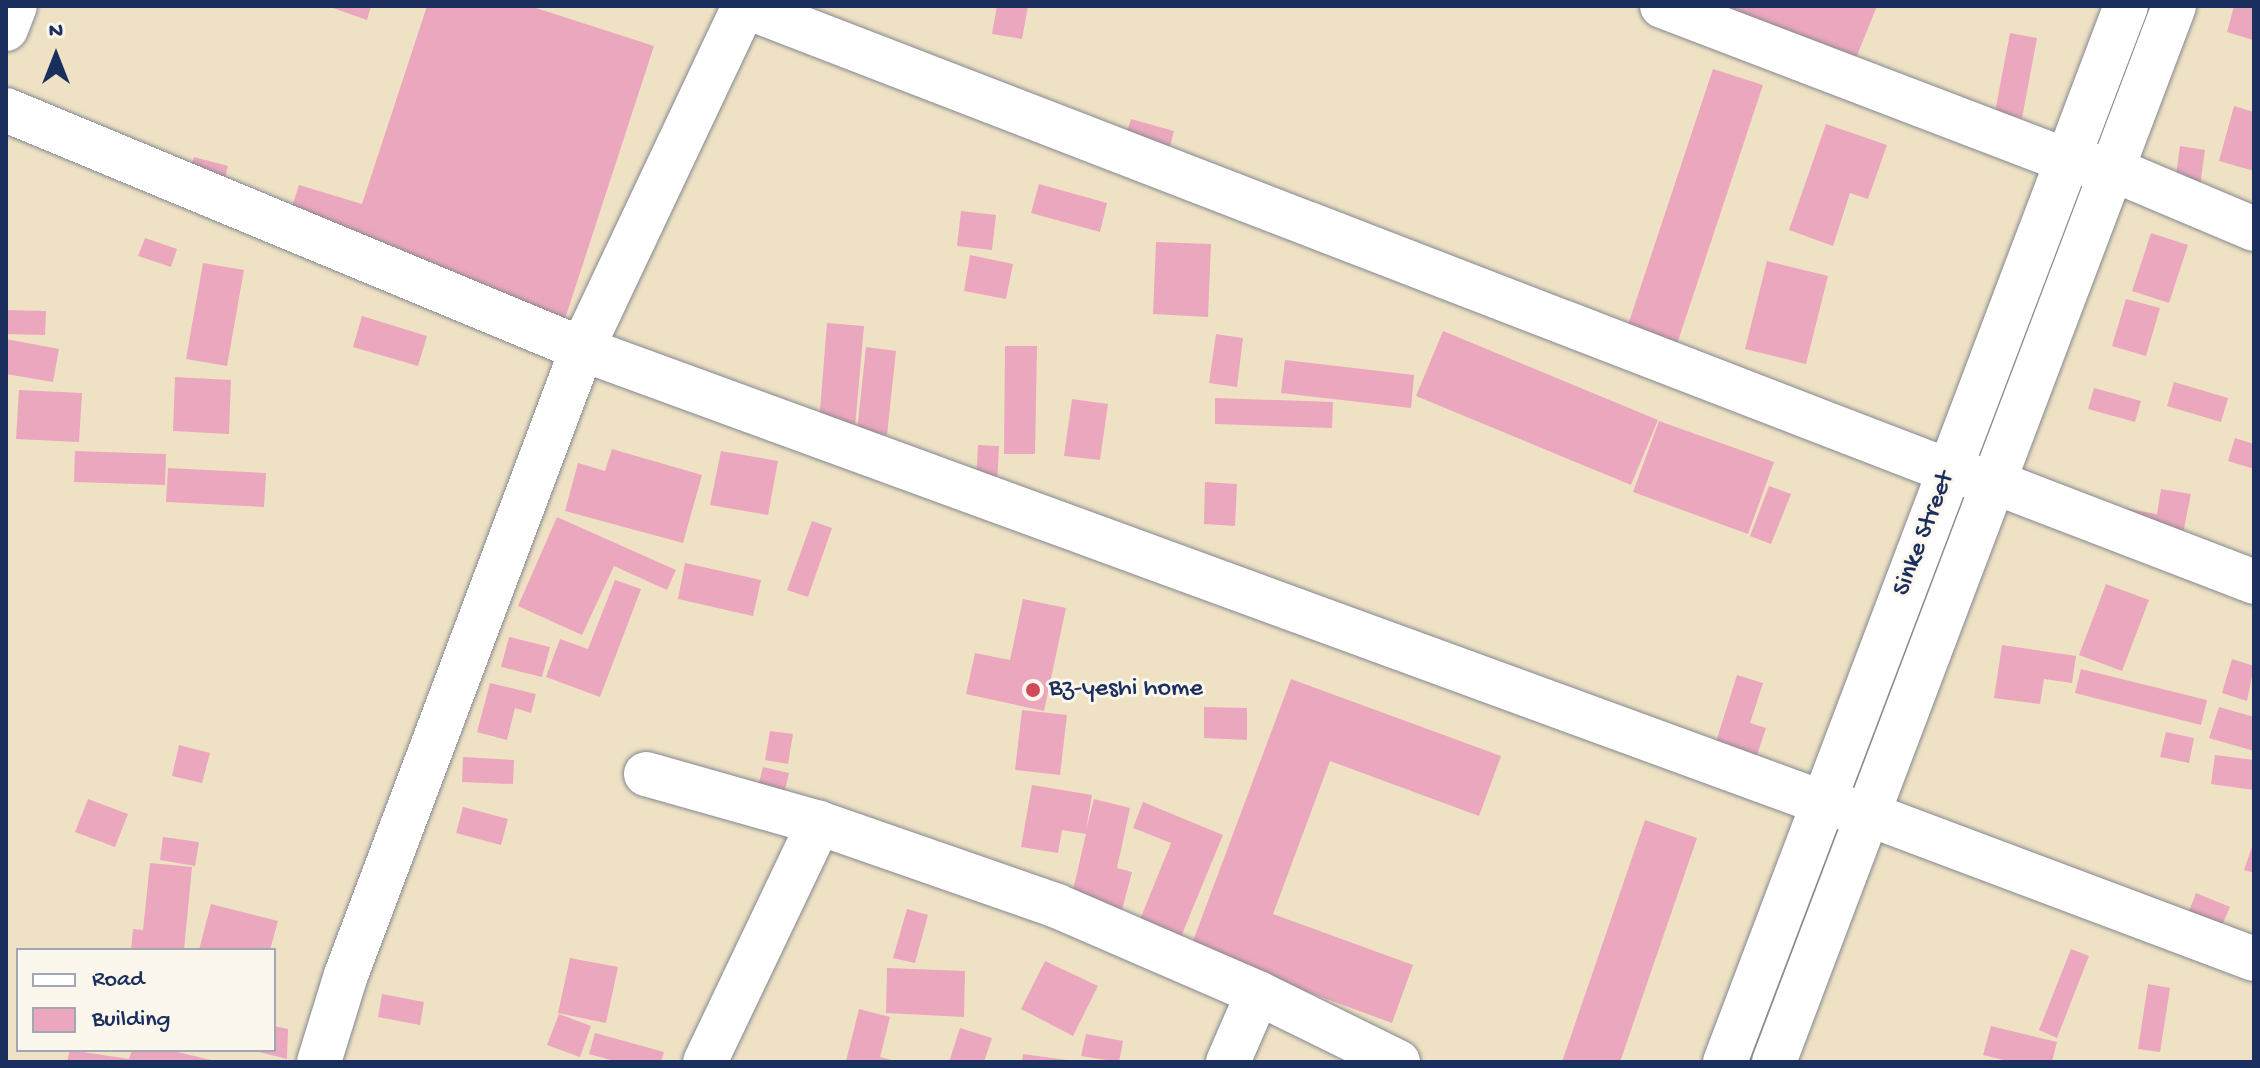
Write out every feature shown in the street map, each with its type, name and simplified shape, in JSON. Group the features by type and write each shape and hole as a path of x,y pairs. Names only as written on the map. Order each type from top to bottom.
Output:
{"street":[{"path":"6,29 15,6"},
{"path":"319,1062 346,975 582,349 744,6 1949,471 1994,482 2254,582"},
{"path":"1662,6 2067,161 2112,169 2254,229"},
{"name":"Sinke Street","path":"1725,1062 2126,6"},
{"name":"Sinke Street","path":"1774,1062 2174,6"},
{"path":"6,110 582,349 1823,803 1868,814 2254,959"},
{"path":"646,774 819,823 1057,906 1258,993 1398,1062"},
{"path":"705,1062 819,823"},
{"path":"1228,1062 1258,993"}],"building":[{"path":"327,6 371,6 367,20"},
{"path":"427,6 530,6 654,46 563,325 283,234 299,185 362,204"},
{"path":"997,6 1028,6 1022,39 992,34"},
{"path":"1716,6 1877,6 1852,68"},
{"path":"2234,6 2254,6 2253,40 2227,32"},
{"path":"2010,33 2037,38 2022,118 1995,112"},
{"path":"1713,69 1763,85 1676,347 1626,331"},
{"path":"2234,106 2254,112 2254,171 2219,161"},
{"path":"1131,119 1174,131 1166,161 1122,148"},
{"path":"1826,124 1887,145 1868,199 1850,193 1833,246 1789,230"},
{"path":"2180,146 2205,150 2200,186 2175,183"},
{"path":"194,157 228,166 223,185 189,175"},
{"path":"1039,184 1107,203 1100,232 1031,213"},
{"path":"961,211 996,215 992,250 957,246"},
{"path":"2151,233 2188,245 2169,303 2132,291"},
{"path":"145,238 177,249 171,267 138,256"},
{"path":"1156,242 1211,244 1208,317 1153,314"},
{"path":"970,255 1013,264 1006,299 964,291"},
{"path":"1767,261 1828,276 1806,364 1745,349"},
{"path":"203,263 244,270 227,366 186,359"},
{"path":"2126,299 2160,308 2146,356 2112,346"},
{"path":"6,310 46,311 45,335 6,334"},
{"path":"362,316 427,336 418,366 353,347"},
{"path":"827,323 864,326 855,427 819,423"},
{"path":"1443,331 1658,420 1631,485 1416,396"},
{"path":"1216,334 1243,338 1237,387 1209,383"},
{"path":"6,339 59,349 53,382 6,374"},
{"path":"1005,346 1037,346 1035,454 1004,454"},
{"path":"866,347 896,351 887,435 857,431"},
{"path":"1285,360 1414,375 1411,408 1281,393"},
{"path":"175,377 231,380 229,434 173,431"},
{"path":"2174,382 2228,398 2221,422 2167,406"},
{"path":"2094,388 2141,401 2135,422 2088,409"},
{"path":"19,390 82,393 79,442 16,439"},
{"path":"1215,398 1333,402 1332,428 1215,424"},
{"path":"1072,399 1108,404 1100,460 1064,456"},
{"path":"1659,421 1774,462 1748,534 1633,492"},
{"path":"2235,438 2254,444 2254,469 2228,461"},
{"path":"978,445 999,446 997,484 976,483"},
{"path":"612,449 702,475 683,543 565,511 578,463 605,471"},
{"path":"75,451 166,454 165,485 74,482"},
{"path":"721,451 778,461 768,515 710,505"},
{"path":"168,468 266,473 264,507 166,502"},
{"path":"1205,482 1237,484 1235,526 1204,524"},
{"path":"1769,486 1791,494 1771,544 1750,536"},
{"path":"2161,489 2191,494 2179,553 2117,542 2123,508 2157,514"},
{"path":"557,517 676,570 667,590 614,566 582,635 518,606"},
{"path":"812,521 832,528 808,597 787,590"},
{"path":"685,563 761,580 753,616 678,599"},
{"path":"615,580 641,589 600,697 546,677 560,639 588,649"},
{"path":"2106,584 2149,600 2122,671 2079,655"},
{"path":"1023,599 1066,608 1044,711 966,694 975,653 1010,660"},
{"path":"509,637 550,647 542,677 501,667"},
{"path":"2002,645 2076,656 2072,683 2044,679 2040,704 1994,698"},
{"path":"2232,659 2254,666 2247,701 2222,693"},
{"path":"2081,669 2207,700 2201,725 2075,693"},
{"path":"1737,675 1763,683 1750,723 1766,728 1756,758 1715,745"},
{"path":"1291,679 1501,756 1479,816 1330,761 1273,914 1413,965 1392,1023 1190,949"},
{"path":"490,683 536,694 531,713 515,708 507,740 477,732"},
{"path":"1204,707 1247,708 1247,740 1204,738"},
{"path":"2219,707 2254,717 2254,751 2209,738"},
{"path":"1022,710 1067,715 1060,775 1015,770"},
{"path":"770,731 793,734 788,764 765,760"},
{"path":"2166,732 2194,738 2189,763 2160,757"},
{"path":"179,745 210,753 202,783 172,776"},
{"path":"2215,755 2254,760 2254,790 2211,784"},
{"path":"463,757 514,760 513,784 462,782"},
{"path":"763,767 789,773 781,805 755,799"},
{"path":"1032,785 1092,795 1086,830 1094,799 1130,808 1117,868 1132,872 1122,910 1071,899 1086,834 1062,830 1058,853 1021,847"},
{"path":"88,799 128,814 115,847 75,832"},
{"path":"1143,802 1223,835 1178,944 1137,927 1171,843 1133,828"},
{"path":"463,807 508,819 501,845 456,833"},
{"path":"1645,820 1697,838 1620,1062 1562,1062"},
{"path":"163,837 199,842 195,866 160,860"},
{"path":"2254,841 2254,873 2244,870"},
{"path":"150,863 192,867 184,948 131,948 133,929 143,930"},
{"path":"2196,893 2230,907 2219,932 2186,919"},
{"path":"211,904 278,921 271,948 200,948"},
{"path":"907,909 928,915 915,963 893,958"},
{"path":"2071,949 2089,956 2057,1038 2039,1030"},
{"path":"570,958 618,967 606,1023 558,1013"},
{"path":"1045,961 1098,986 1073,1036 1021,1009"},
{"path":"887,968 965,971 964,1017 886,1013"},
{"path":"2148,984 2170,988 2160,1052 2138,1049"},
{"path":"382,994 424,1002 420,1025 378,1017"},
{"path":"859,1009 890,1017 880,1057 899,1062 846,1061"},
{"path":"559,1014 591,1026 580,1057 547,1045"},
{"path":"276,1026 288,1029 287,1059 259,1052 276,1052"},
{"path":"1991,1026 2057,1042 2052,1062 2012,1062 1983,1055"},
{"path":"960,1028 992,1038 984,1062 949,1062"},
{"path":"595,1033 664,1052 661,1062 618,1062 589,1054"},
{"path":"1086,1034 1123,1041 1119,1062 1081,1056"},
{"path":"70,1052 129,1059 131,1052 177,1052 215,1061 67,1062"},
{"path":"1023,1054 1067,1060 1067,1062 1022,1062"}],"place":[{"name":"Bz-yeshi home","path":"1033,690"}]}
